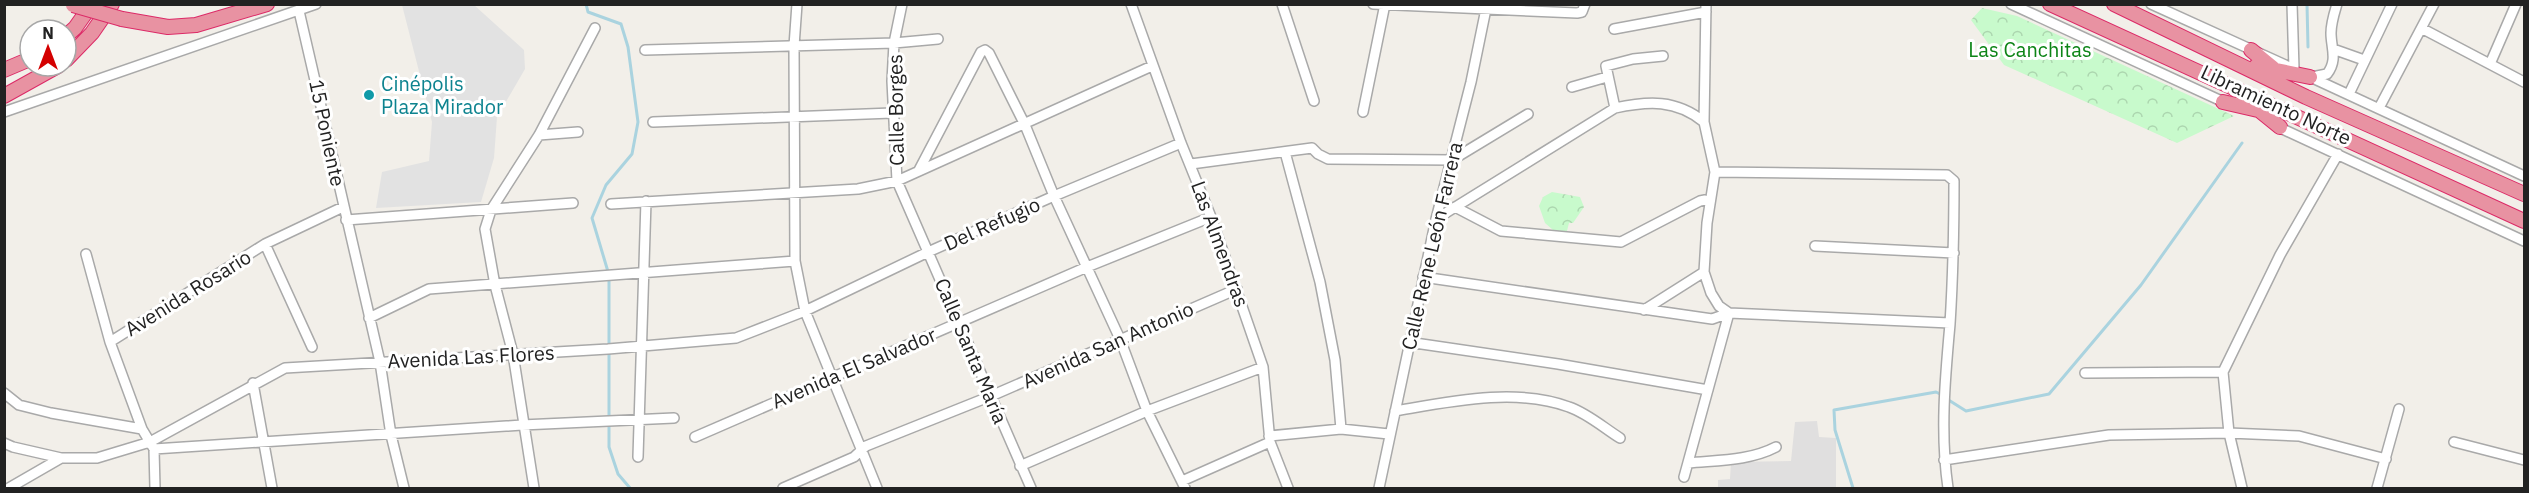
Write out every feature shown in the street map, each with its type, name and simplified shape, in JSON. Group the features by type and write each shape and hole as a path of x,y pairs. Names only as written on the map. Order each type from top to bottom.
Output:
{"highway":[{"path":"78,24 92,4"},
{"path":"78,48 92,33 112,4"},
{"path":"73,5 122,19 168,27 196,25 267,4"},
{"path":"2050,4 2231,89 2524,221"},
{"path":"2114,4 2237,62 2310,77"},
{"path":"2251,50 2306,97"},
{"name":"Libramiento Norte","path":"2237,62 2306,97 2524,194"},
{"path":"4,70 18,64"},
{"path":"4,96 36,78"},
{"path":"2231,89 2280,128"},
{"path":"2223,102 2299,119"}],"street":[{"path":"4,112 316,4"},
{"path":"797,4 794,46 795,261 805,310 877,489"},
{"name":"Calle Borges","path":"897,181 892,113 894,43 902,4"},
{"name":"Las Almendras","path":"1131,4 1152,66 1211,217 1263,367 1270,439 1288,489"},
{"path":"1281,4 1314,100"},
{"path":"1373,4 1583,8"},
{"name":"Libramiento Norte","path":"2011,4 2524,241"},
{"path":"2151,4 2524,176"},
{"path":"2292,4 2294,69"},
{"path":"2310,77 2323,75 2331,69 2334,55 2331,29 2337,4"},
{"path":"2349,94 2392,4"},
{"path":"2379,108 2423,29 2434,4"},
{"path":"2490,64 2516,4"},
{"path":"1363,112 1385,5"},
{"name":"Calle Rene León Farrera","path":"1379,489 1408,342 1487,7"},
{"path":"1614,29 1706,8 1704,122 1715,172 1704,272 1711,294 1719,306 1729,313"},
{"name":"15 Poniente","path":"265,244 343,207 299,11"},
{"path":"534,489 522,425 513,354 495,285 485,229 491,210 538,135 595,28"},
{"path":"2423,29 2524,82"},
{"path":"645,50 894,43 938,39"},
{"path":"2333,49 2364,60"},
{"path":"919,170 981,52 985,50 989,53 1025,125 1054,196 1120,339 1147,411 1184,485 1270,439 1341,429 1389,434"},
{"path":"1615,108 1606,77 1606,66 1634,59 1663,56"},
{"path":"611,204 858,189 897,181 1152,66"},
{"path":"1572,87 1606,77"},
{"path":"1436,219 1615,108 1644,102 1669,104 1693,113 1704,122"},
{"path":"653,122 892,113"},
{"path":"1191,164 1312,148 1328,159 1452,160 1528,114"},
{"path":"538,135 578,132"},
{"name":"Del Refugio","path":"805,310 1054,196 1181,143"},
{"path":"1285,152 1320,282 1335,360 1341,429"},
{"path":"2242,489 2229,433 2223,372 2280,255 2338,154"},
{"path":"1715,172 1947,175 1952,178 1954,182 1954,253 1943,393 1944,460 1948,489"},
{"name":"Calle Santa María","path":"897,181 1030,489"},
{"path":"1455,207 1501,231 1621,242 1700,201 1705,200 1710,203"},
{"path":"638,457 646,201"},
{"path":"346,220 573,203"},
{"path":"343,207 380,362 391,435 404,489"},
{"name":"Avenida El Salvador","path":"695,437 1087,267 1211,217"},
{"path":"265,244 312,347"},
{"name":"Avenida Rosario","path":"110,342 265,244"},
{"path":"1815,246 1954,253"},
{"path":"86,254 110,342 142,429 152,446 155,489"},
{"path":"369,318 429,289 795,261"},
{"path":"1644,310 1704,272"},
{"path":"1423,277 1712,320 1729,313 1950,323"},
{"name":"Avenida San Antonio","path":"783,489 854,457 866,446 991,396 1237,290"},
{"name":"Avenida Las Flores","path":"152,446 254,384 285,368 735,339 805,310"},
{"path":"1684,477 1729,313"},
{"path":"1408,342 1558,364 1708,390"},
{"path":"1020,466 1147,411 1263,367"},
{"path":"2085,373 2223,372"},
{"path":"254,384 272,489"},
{"path":"4,393 20,405 51,413 142,429"},
{"path":"1395,411 1478,398 1536,400 1571,407 1620,438"},
{"path":"2377,489 2399,409"},
{"path":"4,443 61,458 97,458 152,446 263,444 522,425 674,418"},
{"path":"1944,460 2109,435 2229,433 2299,436 2386,459"},
{"path":"2454,442 2524,460"},
{"path":"1688,463 1744,458 1776,447"},
{"path":"9,489 61,458"}],"shaded area":[{"path":"402,5 474,5 524,50 525,69 497,117 494,158 481,202 376,208 382,172 429,161 432,122"},
{"path":"1817,421 1819,437 1836,438 1836,488 1718,488 1718,480 1730,479 1731,462 1791,461 1795,422"}],"green space":[{"name":"Las Canchitas","path":"1982,8 2017,16 2234,116 2177,143 2004,65 1971,20"},
{"path":"1552,192 1580,197 1584,207 1573,223 1569,223 1567,231 1560,236 1545,223 1539,206 1543,197"}],"waterway":[{"path":"586,4 588,12 621,24 628,47 638,122 632,154 606,185 592,218 609,275 609,447 618,474 630,488"},
{"path":"2307,4 2308,47"},
{"path":"1947,399 1966,411 2049,394 2141,285 2242,143"},
{"path":"1853,488 1835,430 1834,410 1936,392 1942,395"}],"place":[{"name":"Cinépolis Plaza Mirador","path":"369,95"}]}
